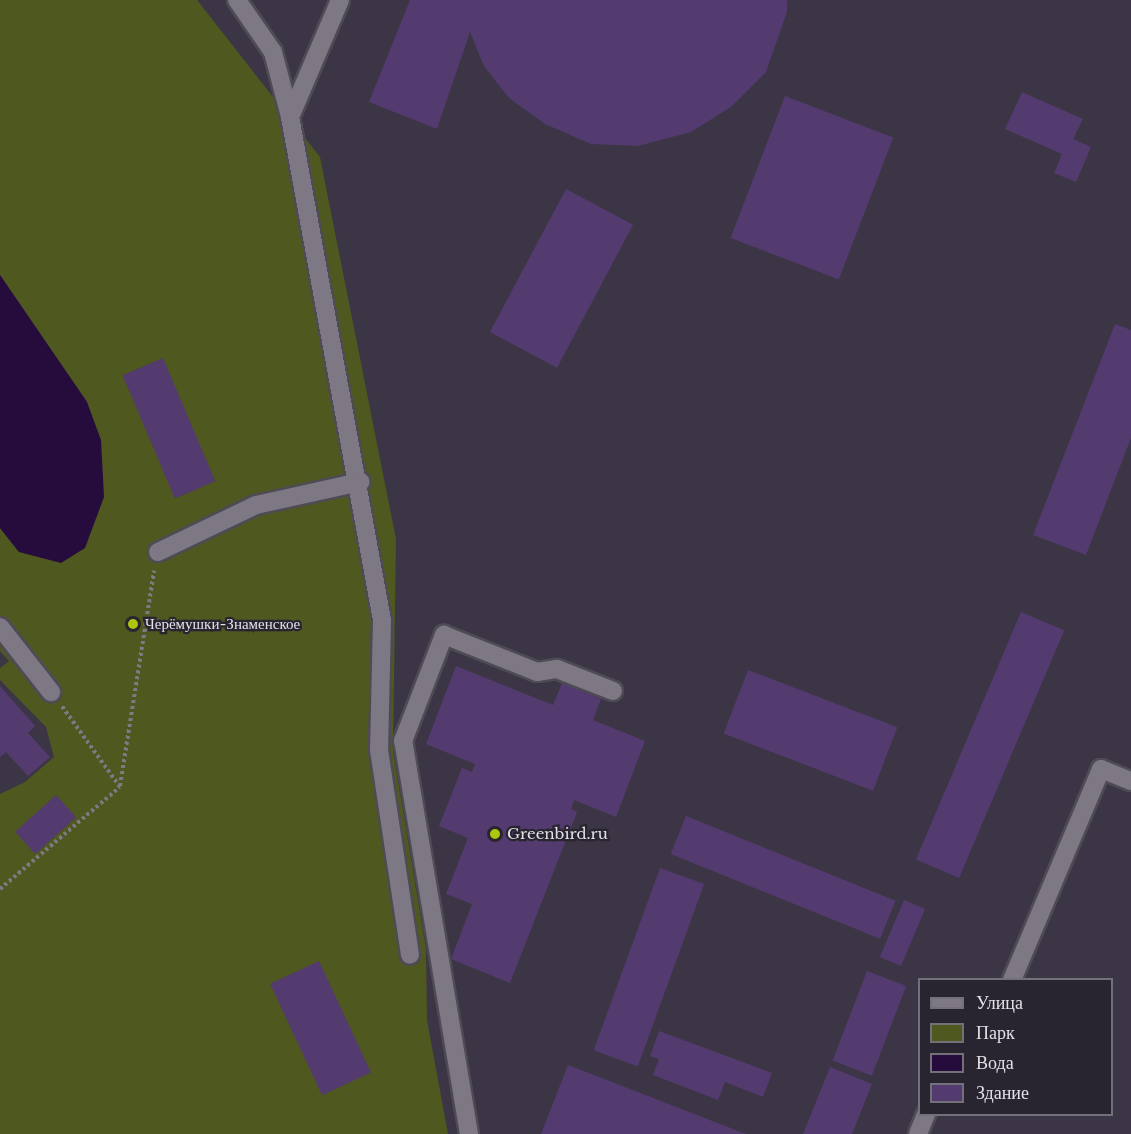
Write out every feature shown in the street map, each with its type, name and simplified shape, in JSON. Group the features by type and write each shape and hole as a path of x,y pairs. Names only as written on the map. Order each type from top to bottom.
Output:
{"lane":[{"path":"237,0 273,52 290,117 360,482 382,620 379,750 410,956"},
{"path":"290,117 340,0"},
{"path":"158,552 256,505 360,482"},
{"path":"0,627 51,692"},
{"path":"469,1134 403,741 444,635 537,672 557,669 613,691"},
{"path":"1013,978 1101,769 1131,781"},
{"path":"918,1134 925,1116"}],"path":[{"path":"0,889 120,787 158,552"},
{"path":"51,692 120,787"}],"shaded area":[{"path":"0,0 1131,0 1131,1134 10,1134 0,1127"}],"green space":[{"path":"0,0 197,0 320,157 396,539 393,751 426,949 427,1020 448,1134 0,1134 0,794 25,782 54,757 46,727 0,680 0,668 9,661 0,651 0,528 19,552 87,402 0,275"}],"water":[{"path":"0,275 87,402 101,440 104,497 85,548 61,563 19,552 0,528"}],"building":[{"path":"410,0 787,0 787,12 766,72 731,107 691,132 638,146 591,144 545,124 509,98 484,66 470,32 437,129 369,102"},
{"path":"1022,92 1083,119 1073,139 1091,147 1076,182 1054,173 1062,154 1005,129"},
{"path":"785,96 893,138 839,279 731,238"},
{"path":"566,189 633,225 557,368 490,332"},
{"path":"1115,324 1131,330 1131,438 1086,555 1033,535"},
{"path":"163,358 215,481 175,499 122,375"},
{"path":"1021,612 1064,630 959,878 916,860"},
{"path":"456,666 553,705 562,683 601,699 593,720 645,741 616,817 574,800 571,809 577,812 510,983 451,959 472,904 446,894 468,838 439,826 462,768 472,772 475,764 426,744"},
{"path":"748,670 897,727 873,791 724,733"},
{"path":"0,686 35,726 28,733 50,757 28,776 6,752 0,757"},
{"path":"56,795 76,817 35,854 15,832"},
{"path":"686,816 896,901 880,939 671,854"},
{"path":"660,868 704,884 638,1066 594,1050"},
{"path":"904,900 925,909 901,966 880,957"},
{"path":"319,961 371,1072 322,1095 270,984"},
{"path":"867,971 906,986 872,1076 833,1061"},
{"path":"659,1031 772,1073 763,1097 725,1082 718,1100 653,1075 659,1059 650,1056"},
{"path":"568,1065 746,1134 541,1134"},
{"path":"830,1067 872,1084 852,1134 803,1134"}],"place":[{"name":"Черёмушки-Знаменское","path":"133,624"},
{"name":"Greenbird.ru","path":"495,834"}]}
